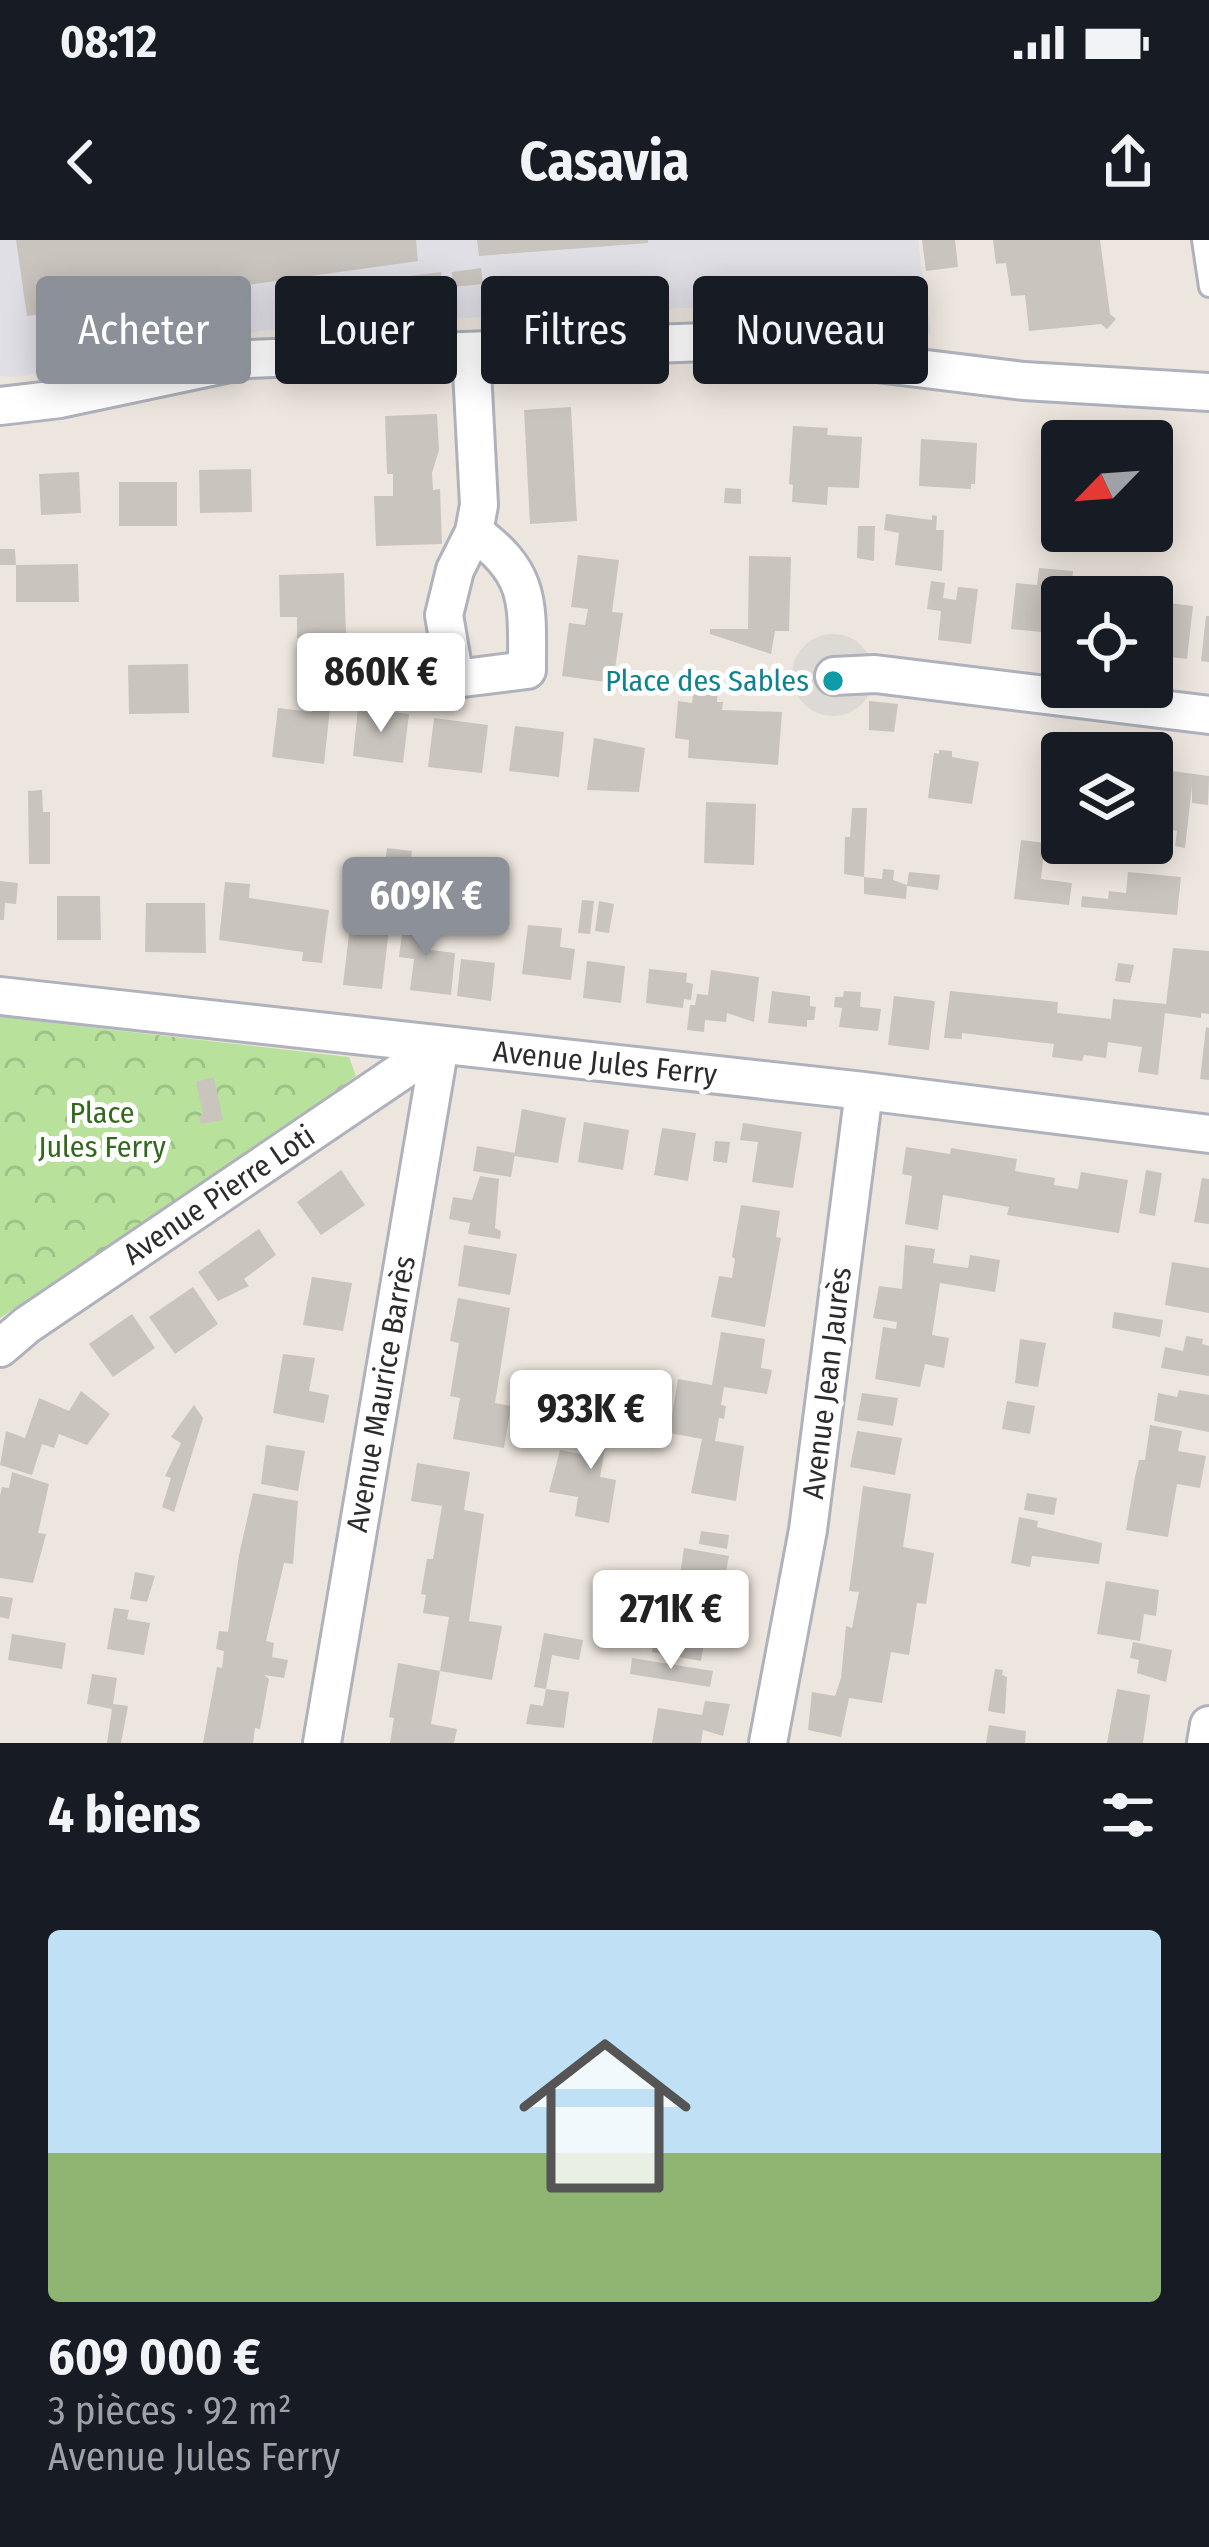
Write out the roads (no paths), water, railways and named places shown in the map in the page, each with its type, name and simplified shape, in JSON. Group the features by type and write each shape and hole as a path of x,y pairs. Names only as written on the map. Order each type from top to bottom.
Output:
{"street":[{"path":"0,406 59,399 249,359 706,342 1024,381 1209,392"},
{"path":"470,351 479,505 474,532"},
{"path":"834,676 875,674 1209,715"},
{"name":"Avenue Jules Ferry","path":"0,996 1209,1134"},
{"name":"Avenue Pierre Loti","path":"0,1348 27,1325 440,1045"},
{"name":"Avenue Maurice Barrès","path":"322,1743 440,1045"},
{"name":"Avenue Jean Jaurès","path":"768,1743 808,1530 864,1091"},
{"path":"1206,1743 1209,1725"}],"lane":[{"path":"1202,240 1209,287"}],"place":[{"name":"Place des Sables","path":"833,681"}],"park label":[{"name":"Place Jules Ferry","path":"102,1130"}]}
